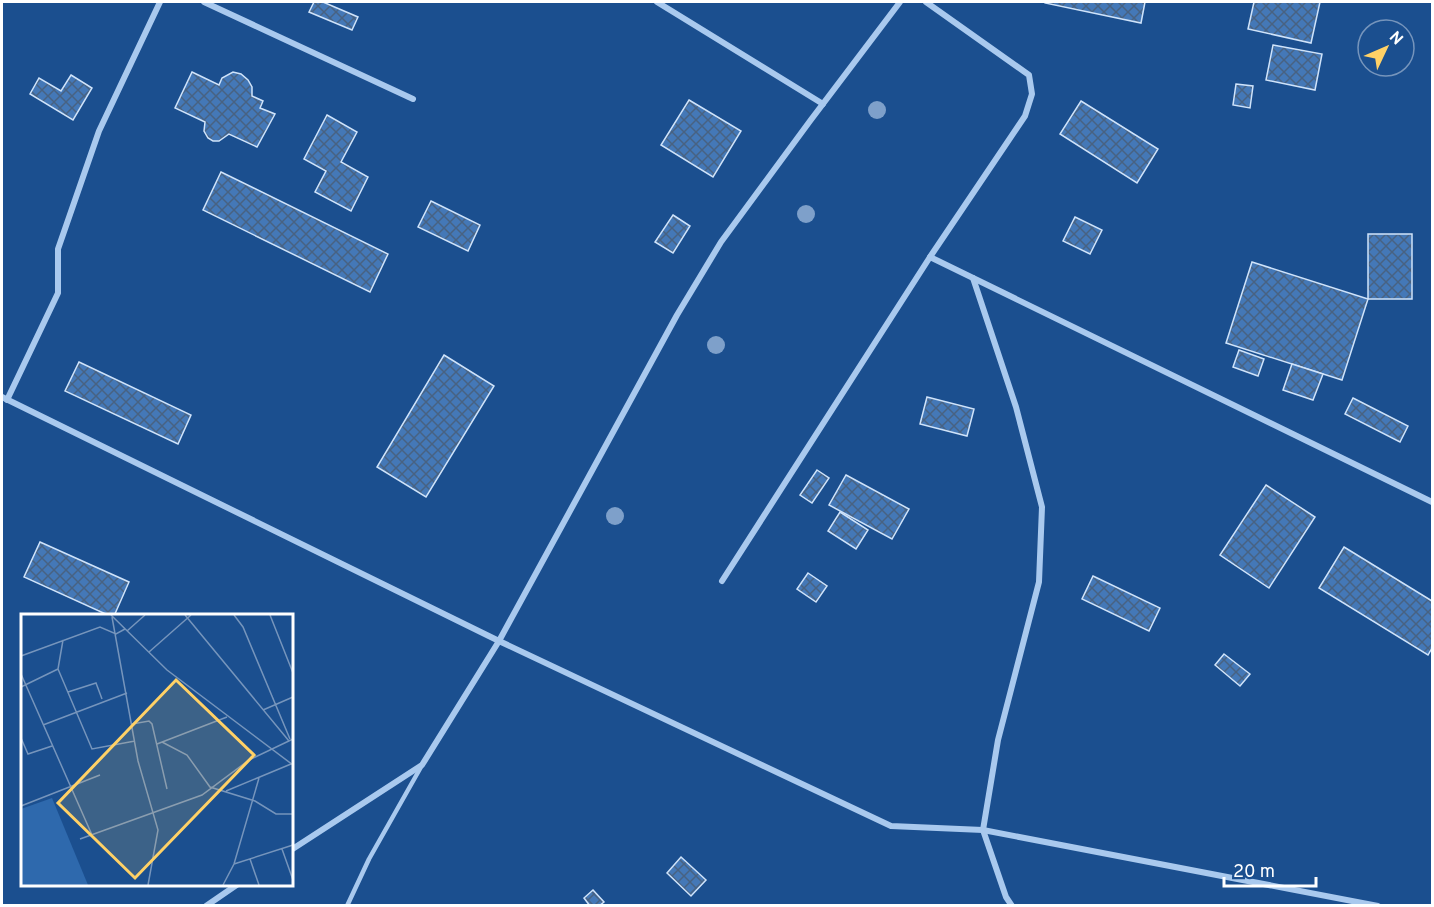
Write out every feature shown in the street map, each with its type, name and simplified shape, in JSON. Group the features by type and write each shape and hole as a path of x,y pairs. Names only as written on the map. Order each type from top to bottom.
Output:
{"street":[{"path":"160,2 99,131 58,249 58,294 4,398 499,641 891,826 983,830 1378,906"},
{"path":"204,2 413,99"},
{"path":"657,2 823,104"},
{"path":"292,849 422,765 499,641 677,315 721,242 900,2"},
{"path":"722,581 930,257 1025,116 1032,94 1029,75 926,2"},
{"path":"930,257 1432,502"},
{"path":"973,278 1016,407 1042,507 1039,582 998,740 983,830 1006,897 1012,906"},
{"path":"206,906 236,886"}],"lane":[{"path":"347,906 369,859 422,765"}],"building":[{"path":"314,2 323,2 358,17 352,30 309,12"},
{"path":"1045,2 1145,2 1141,23"},
{"path":"1254,2 1320,2 1311,43 1248,29"},
{"path":"1273,45 1322,54 1315,90 1266,80"},
{"path":"192,72 219,85 222,78 233,72 241,74 248,80 252,87 252,96 263,101 260,108 275,114 257,147 229,134 219,141 213,141 204,131 205,122 175,108"},
{"path":"71,75 92,88 73,120 30,94 39,78 61,91"},
{"path":"1236,84 1253,86 1250,108 1233,105"},
{"path":"689,100 741,131 713,177 661,145"},
{"path":"1081,101 1158,149 1137,183 1060,134"},
{"path":"327,115 357,132 341,162 368,177 351,211 315,192 326,171 304,159"},
{"path":"221,172 388,254 370,292 203,210"},
{"path":"431,201 480,225 468,251 418,227"},
{"path":"673,215 690,226 673,253 655,242"},
{"path":"1075,217 1102,230 1090,254 1063,241"},
{"path":"1368,234 1412,234 1412,299 1368,299"},
{"path":"1252,262 1368,299 1342,380 1226,343"},
{"path":"1239,350 1264,359 1258,376 1233,367"},
{"path":"444,355 494,386 426,497 377,467"},
{"path":"79,362 191,415 178,444 65,391"},
{"path":"1292,364 1323,374 1313,400 1283,390"},
{"path":"927,397 974,409 967,436 920,424"},
{"path":"1353,398 1408,426 1400,442 1345,414"},
{"path":"817,470 829,478 812,503 800,495"},
{"path":"846,475 909,509 892,539 829,505"},
{"path":"1266,485 1315,517 1269,588 1220,555"},
{"path":"840,512 868,530 856,549 828,531"},
{"path":"40,542 129,582 115,614 106,614 24,577"},
{"path":"1344,547 1432,601 1432,648 1428,655 1319,588"},
{"path":"808,573 827,586 816,602 797,589"},
{"path":"1093,576 1160,608 1149,631 1082,599"},
{"path":"1224,654 1250,674 1240,686 1215,665"},
{"path":"681,857 706,880 691,896 667,873"},
{"path":"593,890 604,902 599,906 590,906 584,898"}]}
